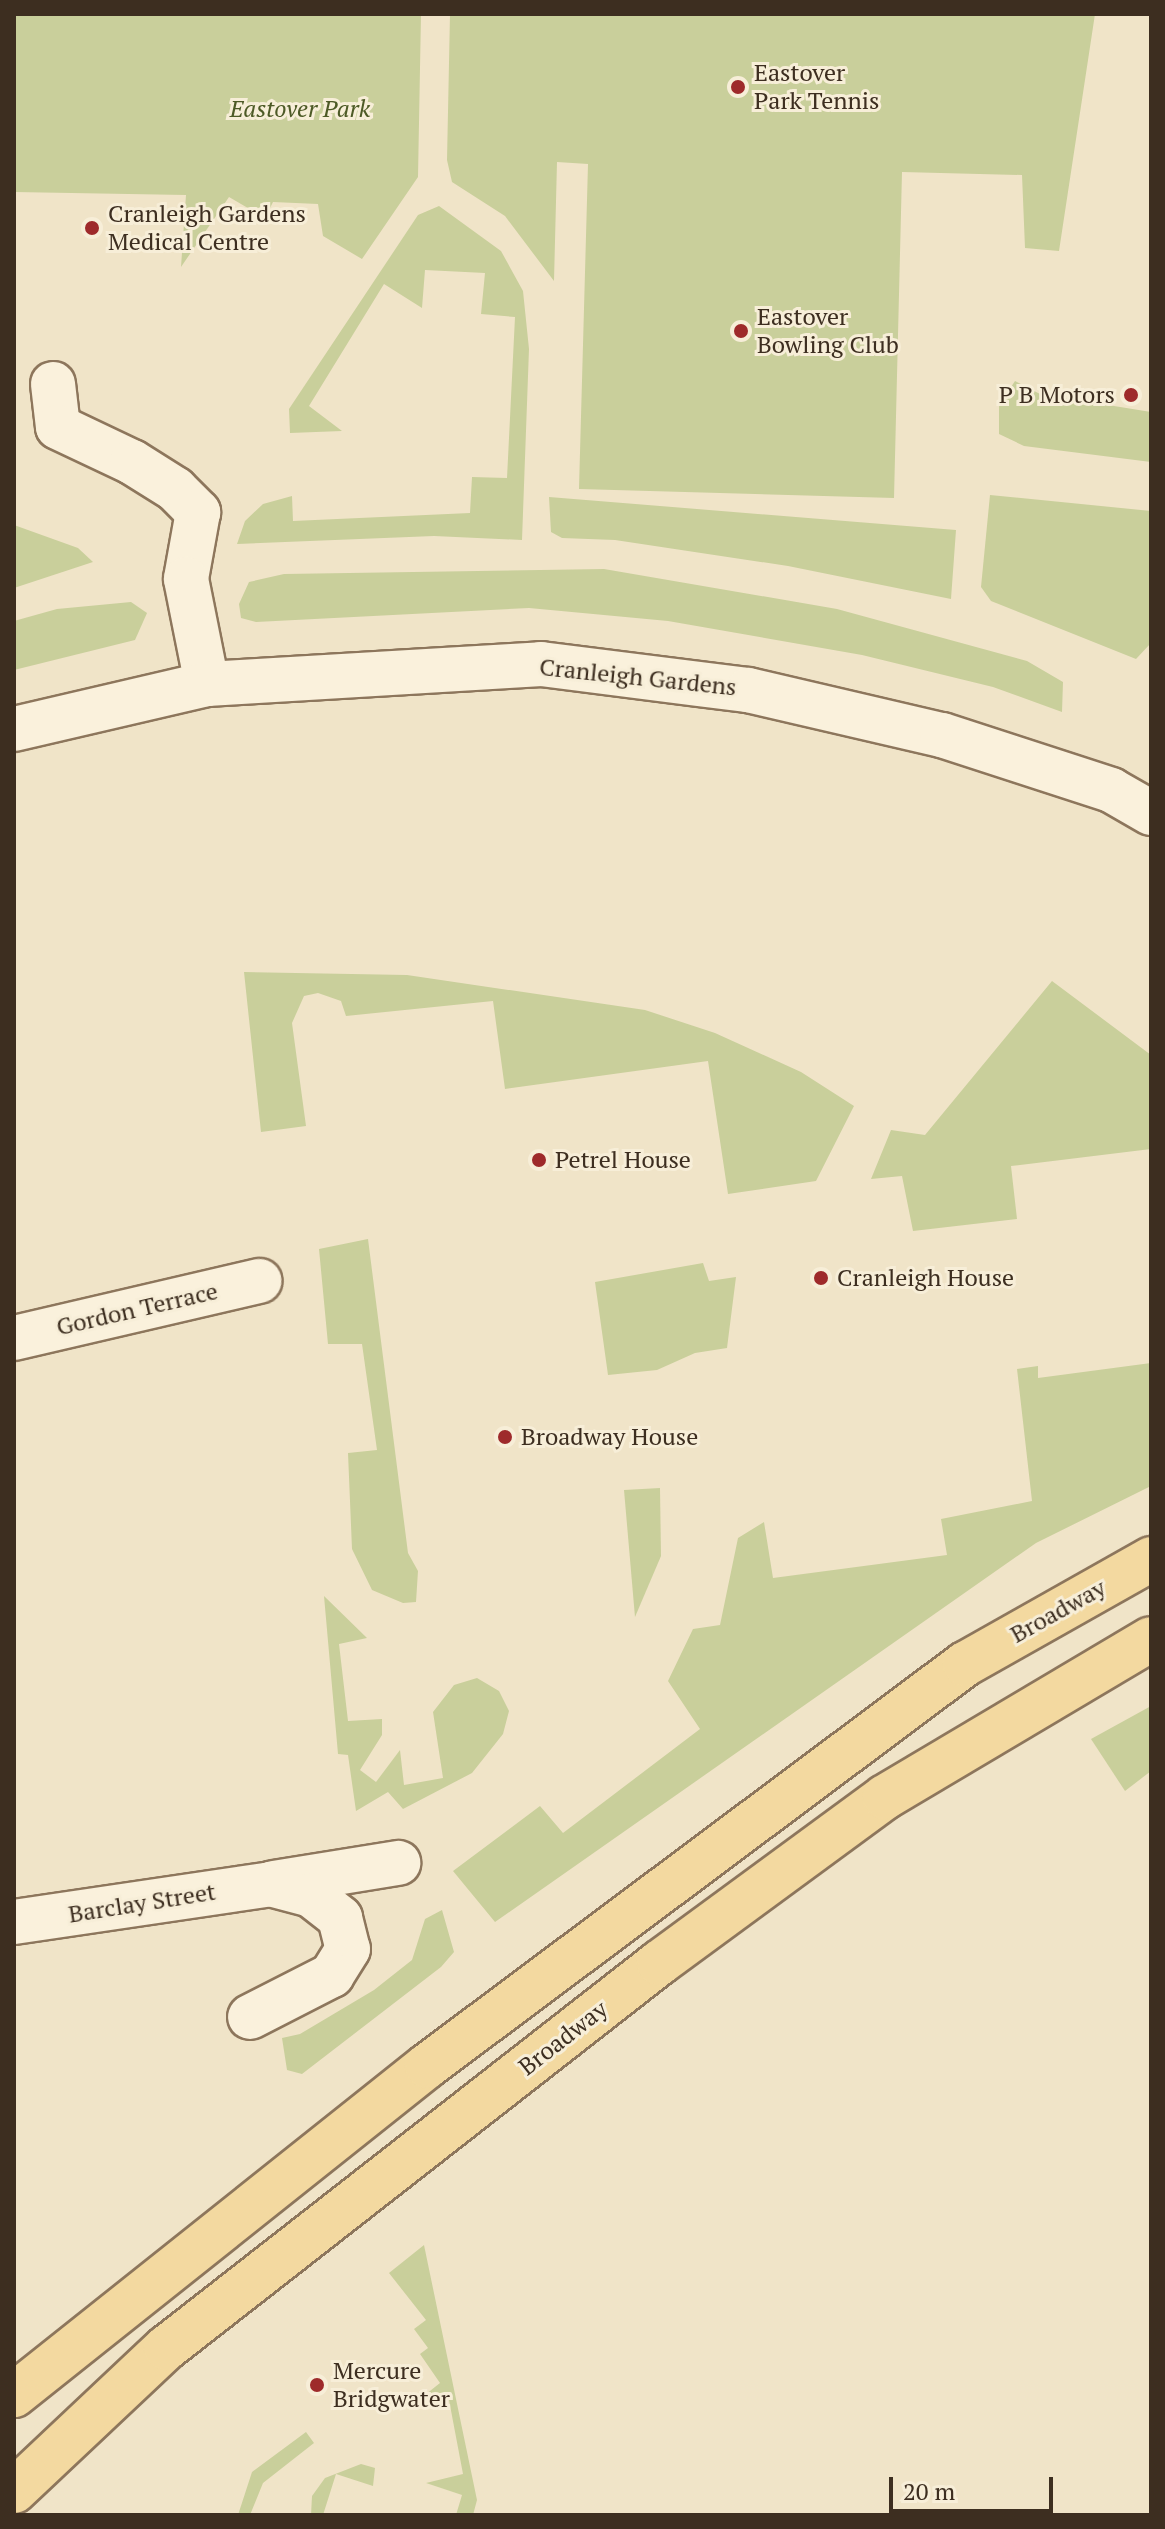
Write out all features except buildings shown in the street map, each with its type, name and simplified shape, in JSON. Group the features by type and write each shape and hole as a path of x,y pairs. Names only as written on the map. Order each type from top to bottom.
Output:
{"main road":[{"name":"Broadway","path":"14,2395 427,2066 965,1664 1151,1559"},
{"name":"Broadway","path":"14,2491 166,2348 659,1963 885,1797 1151,1639"}],"street":[{"path":"53,384 58,427 132,462 175,489 198,512 186,579 207,684"},
{"name":"Cranleigh Gardens","path":"14,729 207,684 541,664 748,690 1026,759 1111,790 1151,813"},
{"name":"Gordon Terrace","path":"14,1338 259,1281"},
{"name":"Barclay Street","path":"14,1922 398,1863"},
{"name":"Barclay Street","path":"250,2017 332,1975 348,1949 340,1918 311,1895 270,1884"}],"green space":[{"name":"Eastover Park","path":"14,14 421,14 418,177 362,259 323,236 318,204 273,202 265,218 229,197 181,267 186,195 14,192"},
{"path":"450,14 1095,14 1059,251 1025,248 1022,175 902,172 894,498 579,489 588,164 557,162 554,281 505,216 452,182 447,160"},
{"path":"439,206 501,251 523,291 529,349 522,540 434,536 237,544 245,521 263,504 292,496 293,521 470,513 472,477 507,478 515,317 481,314 485,273 425,270 422,308 384,284 309,406 342,431 290,433 289,409 418,215"},
{"path":"1015,381 1040,394 1151,412 1151,462 1024,446 999,434 999,405"},
{"path":"990,495 1151,511 1151,643 1136,659 991,601 981,587"},
{"path":"549,497 956,530 951,599 788,566 615,540 562,538 551,532"},
{"path":"14,525 78,548 93,562 14,588"},
{"path":"604,569 837,609 1027,661 1063,682 1062,712 993,687 862,655 668,621 529,608 256,622 241,618 239,604 249,582 284,574"},
{"path":"131,602 147,613 135,640 14,670 14,621 57,609"},
{"path":"244,972 407,975 645,1010 715,1033 801,1072 854,1106 816,1181 728,1194 708,1061 505,1089 493,1001 346,1016 341,1001 318,993 304,996 292,1023 306,1126 261,1132"},
{"path":"1052,981 1151,1055 1151,1149 1011,1166 1017,1219 913,1231 902,1176 871,1179 891,1130 925,1135"},
{"path":"368,1239 408,1553 418,1571 416,1602 403,1603 372,1590 352,1549 348,1453 377,1450 362,1344 328,1344 319,1249"},
{"path":"703,1263 709,1281 736,1277 727,1348 695,1353 657,1370 608,1375 595,1282"},
{"path":"1151,1363 1151,1486 1036,1543 495,1922 453,1871 540,1806 563,1833 700,1729 668,1681 693,1629 720,1625 738,1538 764,1522 773,1578 947,1555 941,1519 1032,1501 1017,1369 1038,1366 1038,1378"},
{"path":"660,1488 661,1556 635,1617 624,1490"},
{"path":"324,1596 367,1638 339,1644 348,1721 382,1719 382,1735 360,1770 376,1782 400,1750 404,1785 443,1778 433,1712 454,1685 477,1678 499,1691 509,1711 503,1734 472,1773 403,1809 388,1792 356,1811 348,1755 338,1754"},
{"path":"1151,1706 1151,1771 1125,1791 1091,1739"},
{"path":"442,1910 454,1952 441,1967 302,2074 287,2070 282,2038 300,2034 374,1990 412,1960 425,1919"},
{"path":"424,2245 477,2500 473,2515 456,2515 462,2495 426,2483 463,2474 449,2400 411,2406 440,2383 420,2354 428,2348 414,2329 426,2320 389,2273"},
{"path":"306,2432 314,2443 263,2483 250,2515 238,2515 252,2472"},
{"path":"361,2464 375,2468 373,2486 336,2474 323,2515 311,2515 312,2496 325,2478"}],"place":[{"name":"Eastover Park Tennis","path":"738,87"},
{"name":"Cranleigh Gardens Medical Centre","path":"92,228"},
{"name":"Eastover Bowling Club","path":"741,331"},
{"name":"P B Motors","path":"1131,395"},
{"name":"Petrel House","path":"539,1160"},
{"name":"Cranleigh House","path":"821,1278"},
{"name":"Broadway House","path":"505,1437"},
{"name":"Mercure Bridgwater","path":"317,2385"}]}
